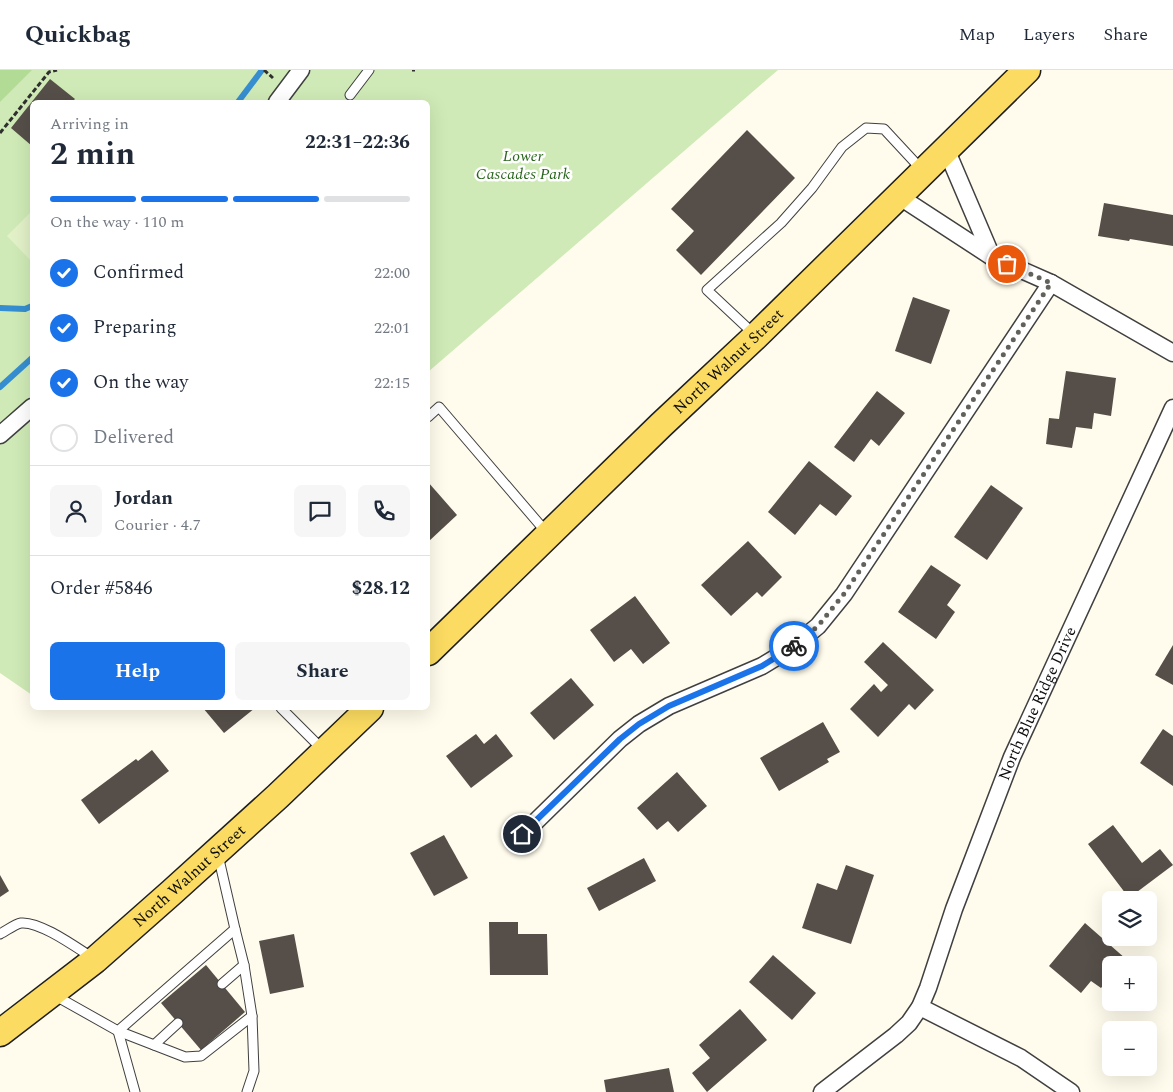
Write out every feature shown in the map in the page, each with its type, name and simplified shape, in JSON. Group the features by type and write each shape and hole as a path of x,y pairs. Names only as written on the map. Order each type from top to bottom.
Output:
{"main road":[{"name":"North Walnut Street","path":"430,648 900,197 1027,70"},
{"name":"North Walnut Street","path":"0,1033 95,960 278,796 368,710"}],"street":[{"path":"278,100 301,70"},
{"path":"946,149 992,257"},
{"path":"900,197 992,257 1051,283 1173,353"},
{"path":"522,834 620,739 639,724 669,706 762,666 790,649 818,626 844,594 1051,283"},
{"name":"North Blue Ridge Drive","path":"822,1092 896,1035 909,1023 920,1007 960,892 1012,757 1173,408"},
{"path":"0,435 30,409"},
{"path":"920,1007 1021,1058 1070,1092"}],"lane":[{"path":"350,95 369,70"},
{"path":"756,336 707,290 781,223 812,188 842,147 866,128 884,129 924,172"},
{"path":"430,415 439,407 548,535"},
{"path":"283,710 324,751"},
{"path":"217,851 244,965 252,1016 254,1071 247,1092"},
{"path":"0,934 20,923 36,925 95,960"},
{"path":"118,1031 235,928"},
{"path":"222,984 244,965"},
{"path":"51,994 118,1031 185,1057 201,1056 252,1016"},
{"path":"154,1045 178,1023"},
{"path":"118,1031 136,1092"}],"path":[{"path":"0,133 49,72 57,70"},
{"path":"264,70 274,79"}],"green space":[{"name":"Lower Cascades Park","path":"0,70 778,70 430,370 430,100 30,100 30,694 0,673"},
{"path":"0,70 32,70 0,102"},
{"path":"30,213 30,260 7,236"}],"building":[{"path":"50,79 75,99 74,100 33,100"},
{"path":"30,104 30,144 11,128"},
{"path":"747,130 795,178 701,275 676,250 694,231 671,209"},
{"path":"1104,203 1173,215 1173,246 1098,236"},
{"path":"913,297 950,310 931,364 895,351"},
{"path":"1066,371 1116,378 1111,416 1094,413 1092,429 1076,427 1072,448 1046,444 1049,418 1059,419"},
{"path":"877,391 905,413 879,446 871,439 854,462 834,447"},
{"path":"809,461 852,496 836,516 820,504 795,535 768,512"},
{"path":"430,484 457,515 430,540"},
{"path":"991,485 1023,508 987,560 954,537"},
{"path":"748,541 782,577 762,597 757,592 731,616 701,585"},
{"path":"931,565 961,585 947,605 955,612 936,639 898,612"},
{"path":"635,596 670,643 643,664 631,649 614,662 590,630"},
{"path":"883,642 934,690 915,710 909,704 878,737 850,709 874,684 881,692 888,685 864,662"},
{"path":"1173,645 1173,685 1155,675"},
{"path":"571,678 594,705 554,740 530,713"},
{"path":"205,710 253,710 224,733"},
{"path":"823,722 840,752 827,759 829,762 779,791 760,758"},
{"path":"1163,729 1173,736 1173,786 1140,763"},
{"path":"476,734 484,744 496,734 513,756 471,788 446,756"},
{"path":"152,750 169,771 99,824 81,800 136,759 138,761"},
{"path":"677,772 707,806 678,832 668,821 657,830 637,808"},
{"path":"1113,825 1142,863 1160,849 1173,865 1138,891 1124,891 1088,844"},
{"path":"444,835 468,878 434,896 410,853"},
{"path":"644,858 656,881 599,911 587,888"},
{"path":"846,865 874,875 851,944 802,928 817,883 837,890"},
{"path":"0,875 9,891 0,897"},
{"path":"489,922 518,922 518,934 547,934 548,975 490,975"},
{"path":"1085,923 1102,938 1102,946 1111,946 1123,956 1102,956 1102,987 1101,988 1091,981 1081,993 1049,966"},
{"path":"294,934 304,987 270,994 259,941"},
{"path":"773,955 816,993 792,1020 749,982"},
{"path":"206,965 245,1012 201,1050 161,1003"},
{"path":"740,1009 767,1040 707,1092 692,1073 710,1058 699,1045"},
{"path":"669,1068 674,1092 606,1092 604,1080"}],"waterway":[{"path":"240,100 262,70"},
{"path":"0,308 25,309 30,307"},
{"path":"0,387 30,360"}],"way so far":[{"path":"794,646 818,626 844,594 1051,283 1007,264"}],"route":[{"path":"522,834 620,739 639,724 669,706 762,666 794,646"}]}
